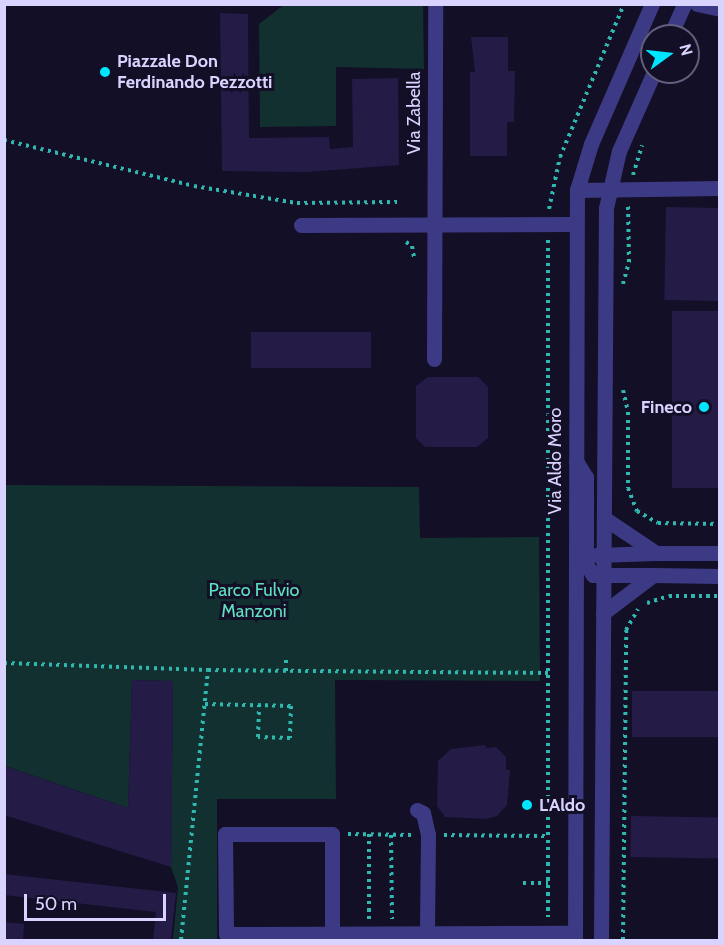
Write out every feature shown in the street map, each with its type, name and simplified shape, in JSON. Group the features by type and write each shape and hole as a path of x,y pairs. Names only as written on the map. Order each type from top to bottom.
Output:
{"street":[{"name":"Via Zabella","path":"434,358 435,4"},
{"name":"Via Aldo Moro","path":"332,934 332,834 225,834 226,934 332,934 369,934 393,933 548,933 575,937 581,558 575,458 577,190 591,144 652,4"},
{"path":"675,24 684,4"},
{"path":"697,4 720,9"},
{"path":"601,940 607,190 619,151 649,84"},
{"path":"577,190 720,188"},
{"path":"301,225 433,222 575,224"},
{"path":"604,518 656,553"},
{"path":"720,553 604,554 581,558 592,575 720,576"},
{"path":"603,613 653,575"},
{"path":"417,810 423,813 428,835 428,933"}],"path":[{"path":"548,933 548,225 552,186 560,157 624,4"},
{"path":"621,294 629,262 628,189 646,136"},
{"path":"4,140 194,186 297,203 397,202"},
{"path":"396,242 409,242 414,256"},
{"path":"622,385 628,412 628,488 637,511 658,523 720,524"},
{"path":"623,940 626,630 634,614 658,597 720,596"},
{"path":"286,656 286,671"},
{"path":"4,663 208,670 548,674"},
{"path":"181,940 208,670"},
{"path":"205,704 259,705 291,706 290,738 258,738 259,705"},
{"path":"369,834 369,934"},
{"path":"392,835 393,933"},
{"path":"523,883 548,883"}],"green space":[{"path":"285,4 423,5 424,69 336,67 336,126 260,127 259,24"},
{"name":"Parco Fulvio Manzoni","path":"5,485 419,487 420,538 539,537 540,681 335,680 336,799 217,799 217,940 173,940 178,887 171,867 173,681 132,680 128,808 5,766"}],"building":[{"path":"220,13 248,14 249,138 329,137 330,149 353,147 352,79 398,78 399,165 307,172 222,171"},
{"path":"471,37 508,37 508,71 515,71 514,122 507,122 507,156 470,156 470,72 475,72"},
{"path":"666,207 720,208 718,301 664,300"},
{"path":"672,311 720,311 720,488 672,488"},
{"path":"251,332 371,332 371,368 251,368"},
{"path":"428,377 478,377 488,387 488,438 477,447 425,447 416,438 416,386"},
{"path":"132,680 173,681 171,867 4,815 4,766 128,808"},
{"path":"632,691 720,691 720,737 632,737"},
{"path":"485,745 486,748 496,747 506,757 506,770 510,770 507,805 497,816 486,819 445,817 437,806 438,761 451,749"},
{"path":"631,816 720,818 719,859 630,857"},
{"path":"4,874 176,893 171,940 153,940 156,912 4,895"},
{"path":"4,922 24,924 23,940 4,940"}],"place":[{"name":"Piazzale Don Ferdinando Pezzotti","path":"105,72"},
{"name":"Fineco","path":"704,407"},
{"name":"L'Aldo","path":"527,805"}]}
